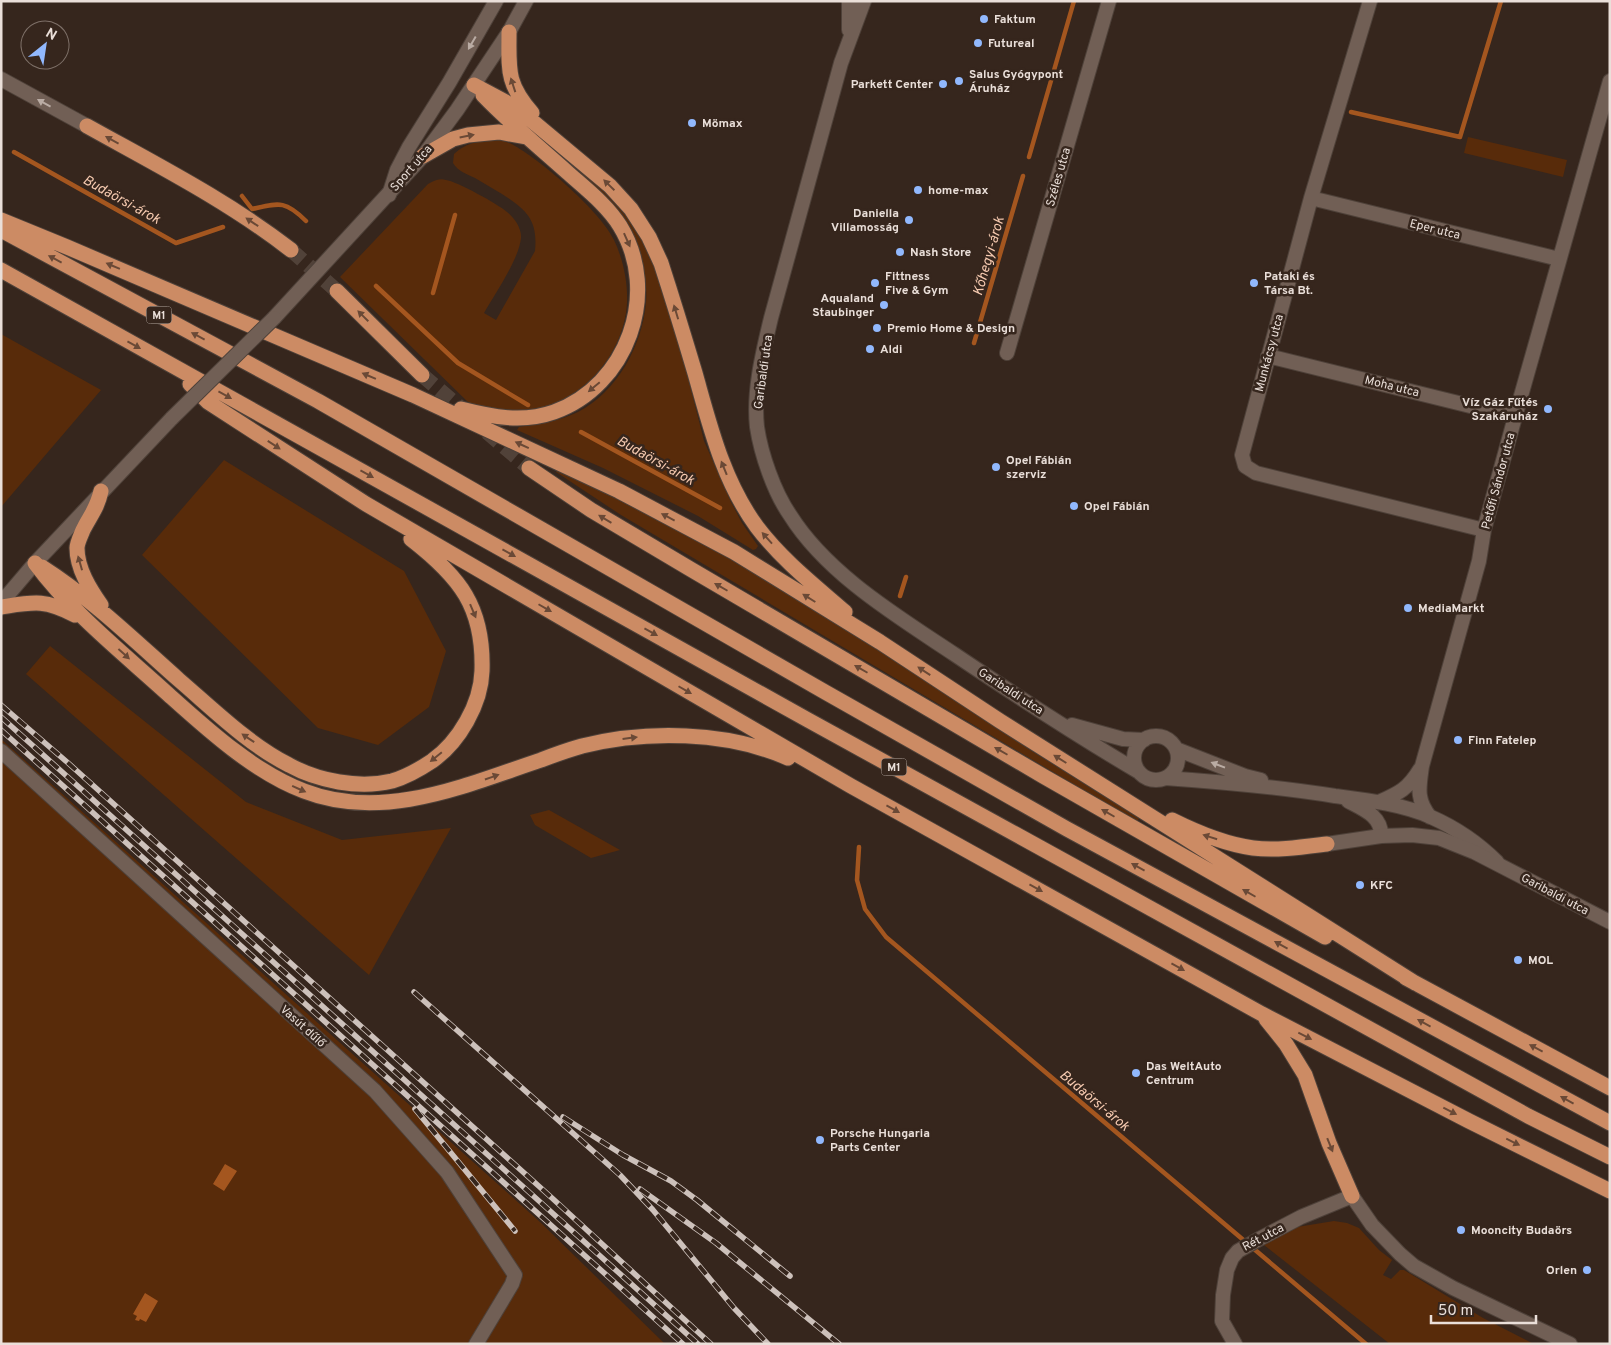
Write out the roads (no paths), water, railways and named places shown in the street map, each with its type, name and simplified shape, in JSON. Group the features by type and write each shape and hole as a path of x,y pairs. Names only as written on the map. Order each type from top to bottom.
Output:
{"highway":[{"path":"509,32 509,67 515,91 521,101 553,137"},
{"path":"474,85 504,101 553,137 610,186 631,209 649,237 661,263 724,469 746,511 758,528 792,566 880,642"},
{"path":"414,395 502,418 518,419 553,413 577,400 597,385 615,364 628,340 637,311 638,286 633,255 621,228 599,200 528,138 474,85"},
{"path":"87,126 200,189 292,250"},
{"path":"423,156 453,139 468,134 499,132 528,138"},
{"path":"1,220 414,395 635,499 734,552 880,642 1000,721 1415,983"},
{"name":"M1","path":"1,230 318,401 1067,829 1610,1123"},
{"name":"M1","path":"1,270 852,744 1528,1116 1610,1157"},
{"path":"338,291 422,375"},
{"path":"182,372 189,383 208,402 366,504 851,786 1262,1014 1469,1121 1610,1191"},
{"path":"529,468 591,510 1043,776 1319,934 1415,983 1610,1088"},
{"path":"101,491 97,507 76,546 88,587 112,621"},
{"path":"35,563 60,578 242,734 289,765 322,778 360,784 392,781 408,775 438,757 463,728 472,712 482,677 483,656 480,628 465,592 424,549 366,504"},
{"path":"35,563 53,587 88,621 212,734 278,779 305,791 331,798 369,802 423,797 448,791 582,746 654,736 711,738 743,743 773,752 851,786"},
{"path":"1,607 35,602 48,604 57,606 88,621"},
{"path":"1116,794 1198,833 1228,842 1254,848 1327,844"},
{"path":"1262,1014 1286,1044 1305,1075 1329,1143 1352,1196"}],"street":[{"path":"388,195 397,170 409,147 449,83 496,1"},
{"name":"Sport utca","path":"1,603 101,491 274,318 423,156 474,85 509,32 526,1"},
{"name":"Garibaldi utca","path":"849,1 849,41"},
{"name":"Garibaldi utca","path":"864,1 849,41 771,318 763,356 756,419 763,453 772,479 790,516 813,545 830,562 881,603 1016,695 1139,772"},
{"name":"Széles utca","path":"1008,353 1109,1"},
{"name":"Munkácsy utca","path":"1370,1 1311,198 1244,441 1242,455 1245,466 1256,473 1484,530"},
{"path":"1,79 87,126"},
{"name":"Petőfi Sándor utca","path":"1430,816 1422,807 1419,797 1422,766 1479,561 1484,530 1515,417 1610,81"},
{"name":"Eper utca","path":"1311,198 1560,259"},
{"name":"Moha utca","path":"1268,356 1515,417"},
{"name":"Garibaldi utca","path":"1059,722 1124,738 1144,740"},
{"path":"1154,737 1164,738 1176,749 1178,755 1177,766 1165,778 1154,780 1143,776 1135,764 1135,755 1138,747 1144,740 1154,737"},
{"name":"Garibaldi utca","path":"1176,749 1245,776 1298,790"},
{"name":"Vasút dűlő","path":"1,751 375,1091 448,1172 515,1275 512,1284 476,1344"},
{"name":"Petőfi Sándor utca","path":"1379,802 1402,792 1412,783 1422,766"},
{"name":"Garibaldi utca","path":"1165,778 1298,790 1379,802 1430,816 1482,847 1500,865"},
{"name":"Garibaldi utca","path":"1336,796 1372,814 1381,828 1381,836"},
{"name":"Garibaldi utca","path":"1327,844 1381,836 1412,835 1439,838 1466,848 1610,922"},
{"path":"1352,1196 1377,1230 1414,1266 1453,1288 1570,1344"},
{"name":"Rét utca","path":"1235,1344 1222,1321 1223,1295 1227,1270 1232,1258 1238,1251 1301,1217 1352,1196"}],"waterway":[{"name":"Kőhegyi-árok","path":"1029,157 1074,1"},
{"path":"1351,112 1460,137 1501,1"},
{"name":"Budaörsi-árok","path":"14,152 176,243 223,227"},
{"name":"Kőhegyi-árok","path":"974,343 1023,176"},
{"name":"Budaörsi-árok","path":"242,196 252,209 269,205 287,206 306,221"},
{"path":"433,293 455,215"},
{"name":"Budaörsi-árok","path":"376,286 458,363 528,405"},
{"name":"Budaörsi-árok","path":"581,432 720,508"},
{"name":"Kőhegyi-árok","path":"900,596 906,577"},
{"name":"Budaörsi-árok","path":"859,847 857,880 865,909 886,937 1366,1344"}],"tunnel":[{"path":"291,250 337,291"},
{"path":"422,375 470,416"},
{"path":"487,432 529,468"}],"railway":[{"path":"1,705 67,762 552,1198 711,1344"},
{"path":"1,717 698,1344"},
{"path":"1,730 683,1344"},
{"path":"414,992 620,1175 653,1210 734,1308 768,1344"},
{"path":"415,1109 515,1231"},
{"path":"563,1117 623,1155 671,1181 790,1276"},
{"path":"640,1189 716,1243 839,1344"}],"place":[{"name":"Faktum","path":"984,19"},
{"name":"Futureal","path":"978,43"},
{"name":"Salus Gyógypont Áruház","path":"959,81"},
{"name":"Parkett Center","path":"943,84"},
{"name":"Mömax","path":"692,123"},
{"name":"home-max","path":"918,190"},
{"name":"Daniella Villamosság","path":"909,220"},
{"name":"Nash Store","path":"900,252"},
{"name":"Fittness Five & Gym","path":"875,283"},
{"name":"Pataki és Társa Bt.","path":"1254,283"},
{"name":"Aqualand Staubinger","path":"884,305"},
{"name":"Premio Home & Design","path":"877,328"},
{"name":"Aldi","path":"870,349"},
{"name":"Víz Gáz Fűtés Szakáruház","path":"1548,409"},
{"name":"Opel Fábián szerviz","path":"996,467"},
{"name":"Opel Fábián","path":"1074,506"},
{"name":"MediaMarkt","path":"1408,608"},
{"name":"Finn Fatelep","path":"1458,740"},
{"name":"KFC","path":"1360,885"},
{"name":"MOL","path":"1518,960"},
{"name":"Das WeltAuto Centrum","path":"1136,1073"},
{"name":"Porsche Hungaria Parts Center","path":"820,1140"},
{"name":"Mooncity Budaörs","path":"1461,1230"},
{"name":"Orlen","path":"1587,1270"}]}
